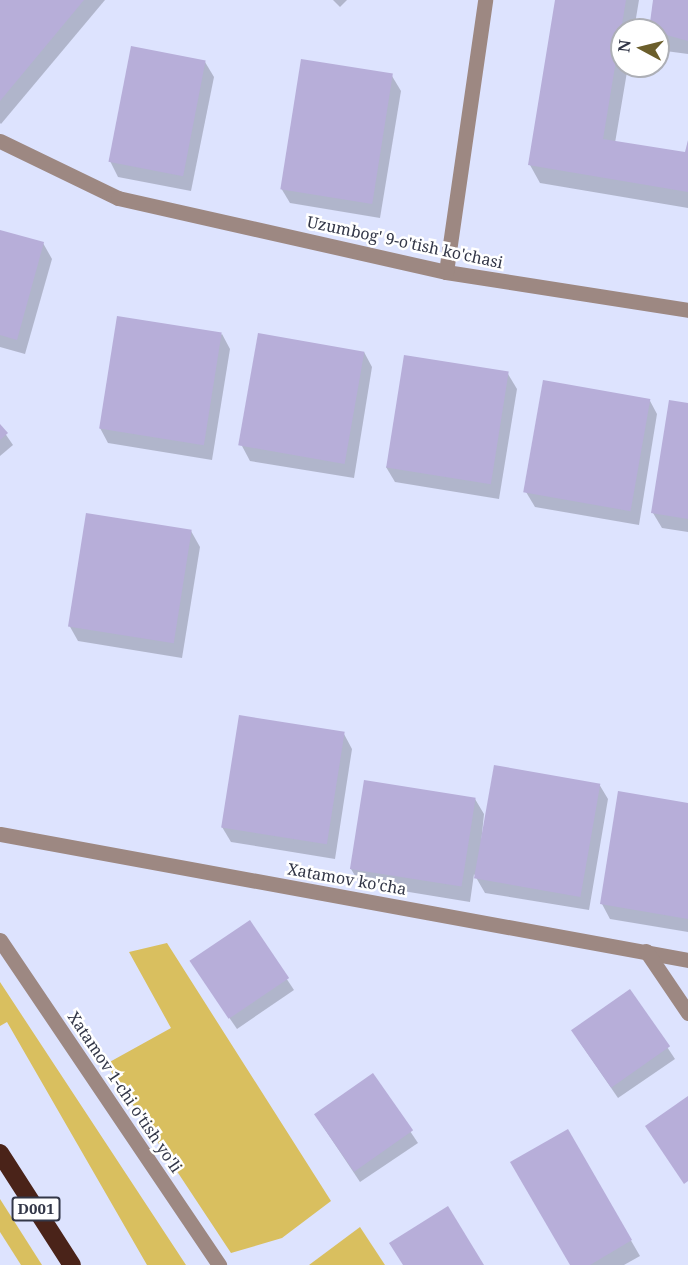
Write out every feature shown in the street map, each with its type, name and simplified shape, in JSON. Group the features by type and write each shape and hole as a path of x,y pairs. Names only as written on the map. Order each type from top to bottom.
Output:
{"highway":[{"name":"D001","path":"0,1153 72,1265"}],"street":[{"path":"446,272 485,0"},
{"name":"Uzumbog' 9-o'tish ko'chasi","path":"0,141 118,198 446,272 688,310"},
{"name":"Xatamov ko'cha","path":"0,834 688,960"},
{"name":"Xatamov 1-chi o'tish yo'li","path":"0,940 219,1265"},
{"path":"646,951 688,1013"}],"shaded area":[{"path":"167,943 331,1201 282,1238 231,1253 106,1064 171,1028 129,952"},
{"path":"0,982 186,1265 147,1265 7,1022 0,1026"},
{"path":"0,1199 42,1265 21,1265 0,1232"},
{"path":"360,1227 385,1265 309,1265"}],"building":[{"path":"0,0 84,0 0,101"},
{"path":"555,0 626,0 623,18 610,18 610,78 613,78 603,139 685,152 688,140 688,192 528,165"},
{"path":"653,0 688,0 688,41 670,36 670,18 651,18"},
{"path":"131,46 206,61 183,176 108,162"},
{"path":"301,59 393,74 372,204 280,189"},
{"path":"0,230 44,242 17,340 0,335"},
{"path":"117,316 222,333 204,445 99,429"},
{"path":"258,333 364,352 345,464 238,445"},
{"path":"404,355 509,372 491,484 386,468"},
{"path":"543,380 650,399 631,511 523,492"},
{"path":"669,400 688,403 688,519 651,513"},
{"path":"0,424 8,433 0,440"},
{"path":"86,513 192,530 174,643 68,627"},
{"path":"239,715 345,732 327,844 221,828"},
{"path":"494,765 600,784 580,897 474,878"},
{"path":"364,780 476,798 462,887 350,869"},
{"path":"618,791 688,803 688,919 600,904"},
{"path":"250,920 289,978 229,1019 189,961"},
{"path":"630,989 670,1046 611,1088 571,1030"},
{"path":"373,1073 413,1130 354,1172 314,1114"},
{"path":"688,1096 688,1181 684,1184 645,1126"},
{"path":"568,1129 632,1240 590,1265 570,1265 510,1162"},
{"path":"448,1206 484,1265 403,1265 389,1243"}]}
